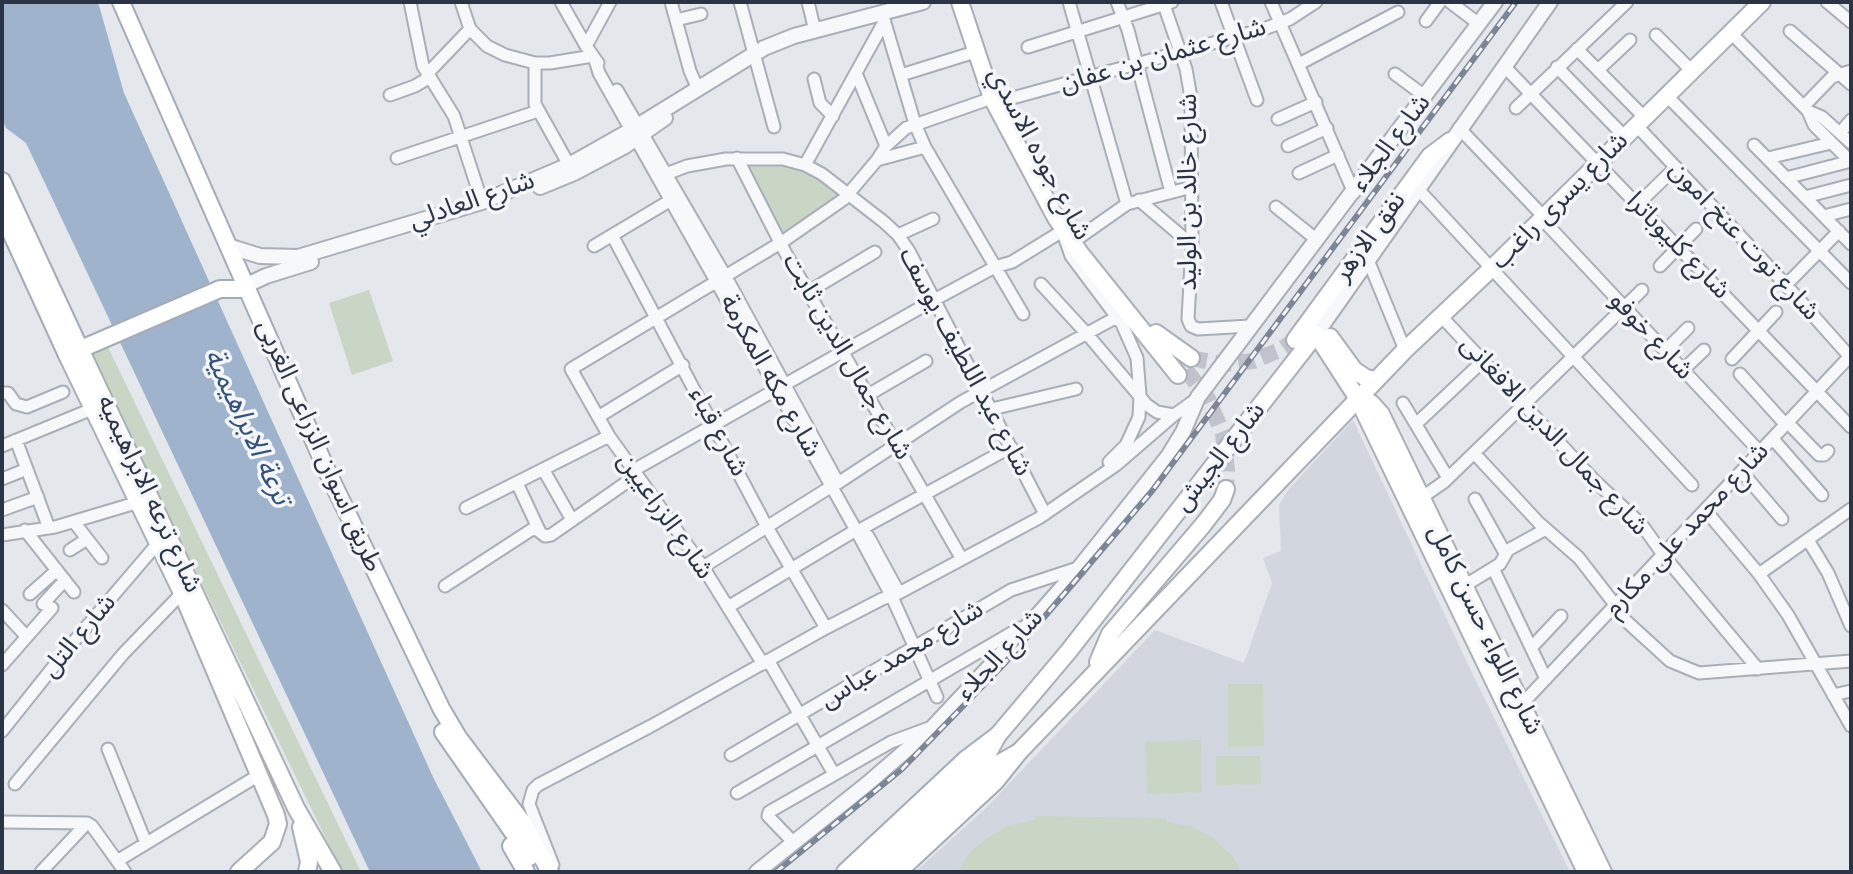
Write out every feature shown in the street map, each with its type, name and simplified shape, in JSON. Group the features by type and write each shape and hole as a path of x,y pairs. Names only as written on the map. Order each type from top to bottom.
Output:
{"main road":[{"name":"طريق اسوان الزراعى الغربى","path":"111,2 232,272 243,287"},
{"name":"طريق اسوان الزراعى الغربى","path":"121,2 276,363 437,721 455,752 513,829 538,872"},
{"name":"شارع جوده الاسدي","path":"960,2 975,52 1072,231 1149,331 1185,368"},
{"name":"شارع جوده الاسدي","path":"972,2 998,99"},
{"name":"شارع يسرى راغب","path":"1358,399 1731,33 1753,5"},
{"name":"نفق الازهر","path":"1295,340 1430,156 1455,134"},
{"name":"شارع ترعه الابراهيميه","path":"2,181 74,352 92,409 128,463 139,502 182,593 276,815 277,833 263,853 239,872"},
{"name":"شارع ترعه الابراهيميه","path":"2,213 74,352 296,808"},
{"path":"220,289 232,272"},
{"path":"74,352 220,289 243,287"},
{"path":"1319,330 1354,370 1376,380"},
{"name":"شارع اللواء حسن كامل","path":"1319,330 1358,399 1489,655 1586,872"},
{"name":"شارع الجيش","path":"845,872 972,754 998,735 1068,652 1319,330"},
{"name":"طريق اسوان الزراعى الغربى","path":"276,363 441,708 465,746 523,823 550,872"},
{"name":"شارع اللواء حسن كامل","path":"1358,399 1371,403 1378,410 1464,586 1489,655 1521,705 1534,750 1603,872"},
{"name":"شارع الجيش","path":"898,872 995,782 1094,671 1358,399"},
{"path":"1068,652 1091,641 1220,490 1222,500 1203,525 1110,634 1094,671"},
{"path":"880,872 976,774 998,735"},
{"path":"863,872 976,774 1019,752"},
{"path":"476,779 478,798 506,836 526,872"},
{"path":"296,808 307,851 307,872"},
{"path":"296,808 333,872"}],"street":[{"path":"410,2 421,57 429,76 449,106 482,202"},
{"path":"461,2 470,29 487,46 505,55 535,63 564,62 591,54 610,2"},
{"name":"شارع مكه المكرمة","path":"561,2 591,54 604,69 860,529 937,697"},
{"path":"671,2 698,89"},
{"path":"740,2 774,127"},
{"path":"808,2 815,31"},
{"name":"شارع العادلي","path":"243,287 275,273 556,181 637,132 754,53 784,40 883,18 923,2"},
{"path":"1069,2 1090,77 1133,202 1192,245"},
{"path":"1117,2 1138,64 1171,192"},
{"path":"1221,2 1257,100"},
{"path":"1271,2 1354,193"},
{"name":"شارع عثمان بن عفان","path":"886,146 899,133 915,124 998,99 1235,38 1282,23 1316,2"},
{"path":"1426,21 1440,2"},
{"path":"1450,2 1479,24"},
{"name":"شارع الجلاء","path":"757,872 933,727 1079,568 1177,444 1198,397 1250,326 1354,193 1495,2"},
{"name":"شارع الجيش","path":"1319,330 1550,2"},
{"path":"1516,108 1627,2"},
{"path":"1827,2 1851,22"},
{"path":"1028,47 1166,3"},
{"name":"شارع خالد بن الوليد","path":"1166,3 1191,98 1189,323 1198,329 1250,326"},
{"path":"1299,64 1398,12"},
{"path":"676,20 701,14"},
{"path":"805,165 883,18"},
{"path":"883,18 925,147 1023,314"},
{"path":"390,95 415,86 429,76 470,29"},
{"path":"1790,31 1846,72 1851,84"},
{"path":"1731,33 1806,108 1822,117 1851,143"},
{"path":"1656,35 1692,71"},
{"path":"1598,70 1630,40"},
{"path":"1577,49 1598,70 1635,127"},
{"path":"901,75 975,52"},
{"path":"535,63 534,90 538,111 569,165"},
{"name":"شارع كليوباترا","path":"1504,66 1851,427"},
{"path":"1557,67 1635,127"},
{"path":"1806,108 1832,77 1846,72"},
{"path":"657,317 782,242 849,194 877,160 886,146 856,73"},
{"path":"1395,74 1426,97"},
{"path":"814,79 820,103 833,116"},
{"path":"1667,96 1851,283"},
{"path":"1278,119 1316,102"},
{"path":"1806,108 1814,125 1851,162"},
{"path":"397,158 538,111"},
{"path":"1840,133 1851,120"},
{"name":"شارع توت عنخ امون","path":"1635,127 1676,167 1850,356"},
{"path":"1288,146 1327,128"},
{"name":"شارع العادلي","path":"228,246 260,256 298,257 482,202 637,132"},
{"name":"شارع خوفو","path":"1455,134 1543,218 1760,452"},
{"path":"1768,158 1831,143"},
{"path":"1754,145 1846,236 1819,251 1786,285"},
{"path":"877,160 925,147"},
{"path":"1299,173 1338,155"},
{"name":"شارع عبد اللطيف يوسف","path":"662,176 687,166 737,158 783,159 805,165 849,194 898,235 1043,511"},
{"name":"شارع جمال الدين ثابت","path":"737,158 808,292 959,554"},
{"path":"1786,178 1851,162"},
{"path":"1638,204 1676,167"},
{"name":"شارع مكه المكرمة","path":"662,176 671,200 722,279"},
{"path":"1805,197 1851,185"},
{"path":"517,483 539,530 548,536 635,472 714,423 934,300 995,267 1012,262 1133,202 1192,187"},
{"path":"1417,188 1692,485"},
{"path":"594,246 671,200"},
{"path":"1276,207 1317,240"},
{"path":"1824,216 1851,209"},
{"path":"898,235 933,219"},
{"path":"1660,266 1696,229"},
{"name":"شارع جوده الاسدي","path":"1072,231 1065,244 1071,256 1117,317 1134,349 1140,395"},
{"name":"شارع قباء","path":"612,235 767,527 826,628"},
{"path":"808,292 875,252"},
{"path":"1368,260 1405,350"},
{"path":"1041,284 1157,412 1174,415"},
{"path":"1421,498 1448,478 1642,290"},
{"path":"1732,359 1776,312"},
{"name":"شارع جمال الدين الافغانى","path":"1441,316 1595,481 1642,525 1758,669"},
{"name":"شارع الزراعيين","path":"657,317 572,368 571,373 609,436 703,567 766,662 834,774"},
{"path":"703,567 982,390 1117,317"},
{"path":"1665,351 1688,328"},
{"path":"1683,370 1704,350"},
{"name":"شارع محمد على مكارم","path":"1521,705 1850,356"},
{"path":"868,395 926,361"},
{"path":"1416,424 1483,361"},
{"path":"598,417 683,365"},
{"path":"1740,374 1819,455 1828,451"},
{"path":"992,409 1076,389"},
{"path":"2,393 8,393 16,404 27,407 63,392"},
{"name":"شارع الجلاء","path":"892,594 959,554 1043,511 1111,460 1126,445 1139,417 1140,395"},
{"name":"شارع الجلاء","path":"557,872 530,811 530,797 538,785 1043,511 1116,465 1198,397"},
{"path":"1403,403 1448,478"},
{"path":"49,528 27,469 8,440 92,409"},
{"path":"466,508 609,436"},
{"path":"1773,439 1822,495"},
{"path":"728,607 860,529 1011,447"},
{"path":"1474,453 1546,529 1579,558 1615,607 1662,654 1679,666 1709,674 1851,661"},
{"path":"2,479 27,469"},
{"path":"543,469 572,520"},
{"path":"1742,472 1782,519"},
{"path":"2,510 38,497"},
{"path":"1475,499 1505,553"},
{"path":"2,535 74,522 139,502"},
{"path":"1759,574 1851,509"},
{"path":"1706,511 1759,574 1788,615 1851,726"},
{"path":"74,522 102,558"},
{"path":"1464,586 1501,563 1505,553 1546,529"},
{"path":"25,530 74,592"},
{"path":"445,586 531,530 539,530"},
{"path":"70,550 87,539"},
{"path":"1808,540 1828,573 1851,626"},
{"name":"شارع التل","path":"2,731 158,543"},
{"name":"شارع محمد عباس","path":"731,755 1018,587 1079,568"},
{"path":"1493,568 1546,679"},
{"path":"30,594 61,575"},
{"path":"2,665 48,606 61,575"},
{"path":"15,784 86,696 182,593"},
{"path":"2,610 26,636"},
{"path":"737,793 1037,616"},
{"path":"1531,648 1561,616"},
{"path":"1833,695 1851,691"},
{"path":"794,843 768,813 900,738 933,727"},
{"path":"108,749 146,843"},
{"path":"117,861 259,775"},
{"path":"2,822 87,823 125,872"},
{"path":"41,872 87,823"}],"shaded area":[{"path":"1353,420 1570,872 915,872 986,808 1155,630 1244,663 1272,583 1263,558 1281,551 1279,505 1288,490"}],"green space":[{"path":"738,159 803,166 848,194 782,242"},
{"path":"369,290 393,361 352,375 329,303"},
{"path":"108,347 361,872 342,872 91,355"},
{"path":"1228,684 1263,684 1264,746 1228,747"},
{"path":"1201,740 1202,792 1147,794 1145,742"},
{"path":"1216,756 1260,756 1261,784 1216,785"},
{"path":"1036,816 1166,818 1166,822 1191,826 1213,838 1234,858 1241,872 958,872 969,853 986,839 1008,826 1035,820"}],"water":[{"name":"ترعة الابراهيمية","path":"2,2 98,2 124,93 433,777 482,872 370,872 26,143 6,128 2,119"}],"tunnel":[{"path":"1191,358 1222,364 1253,361 1295,340"},
{"path":"1186,370 1208,399 1223,434 1226,489"}],"railway":[{"path":"776,872 902,769 1004,664 1152,491 1516,2"}]}
